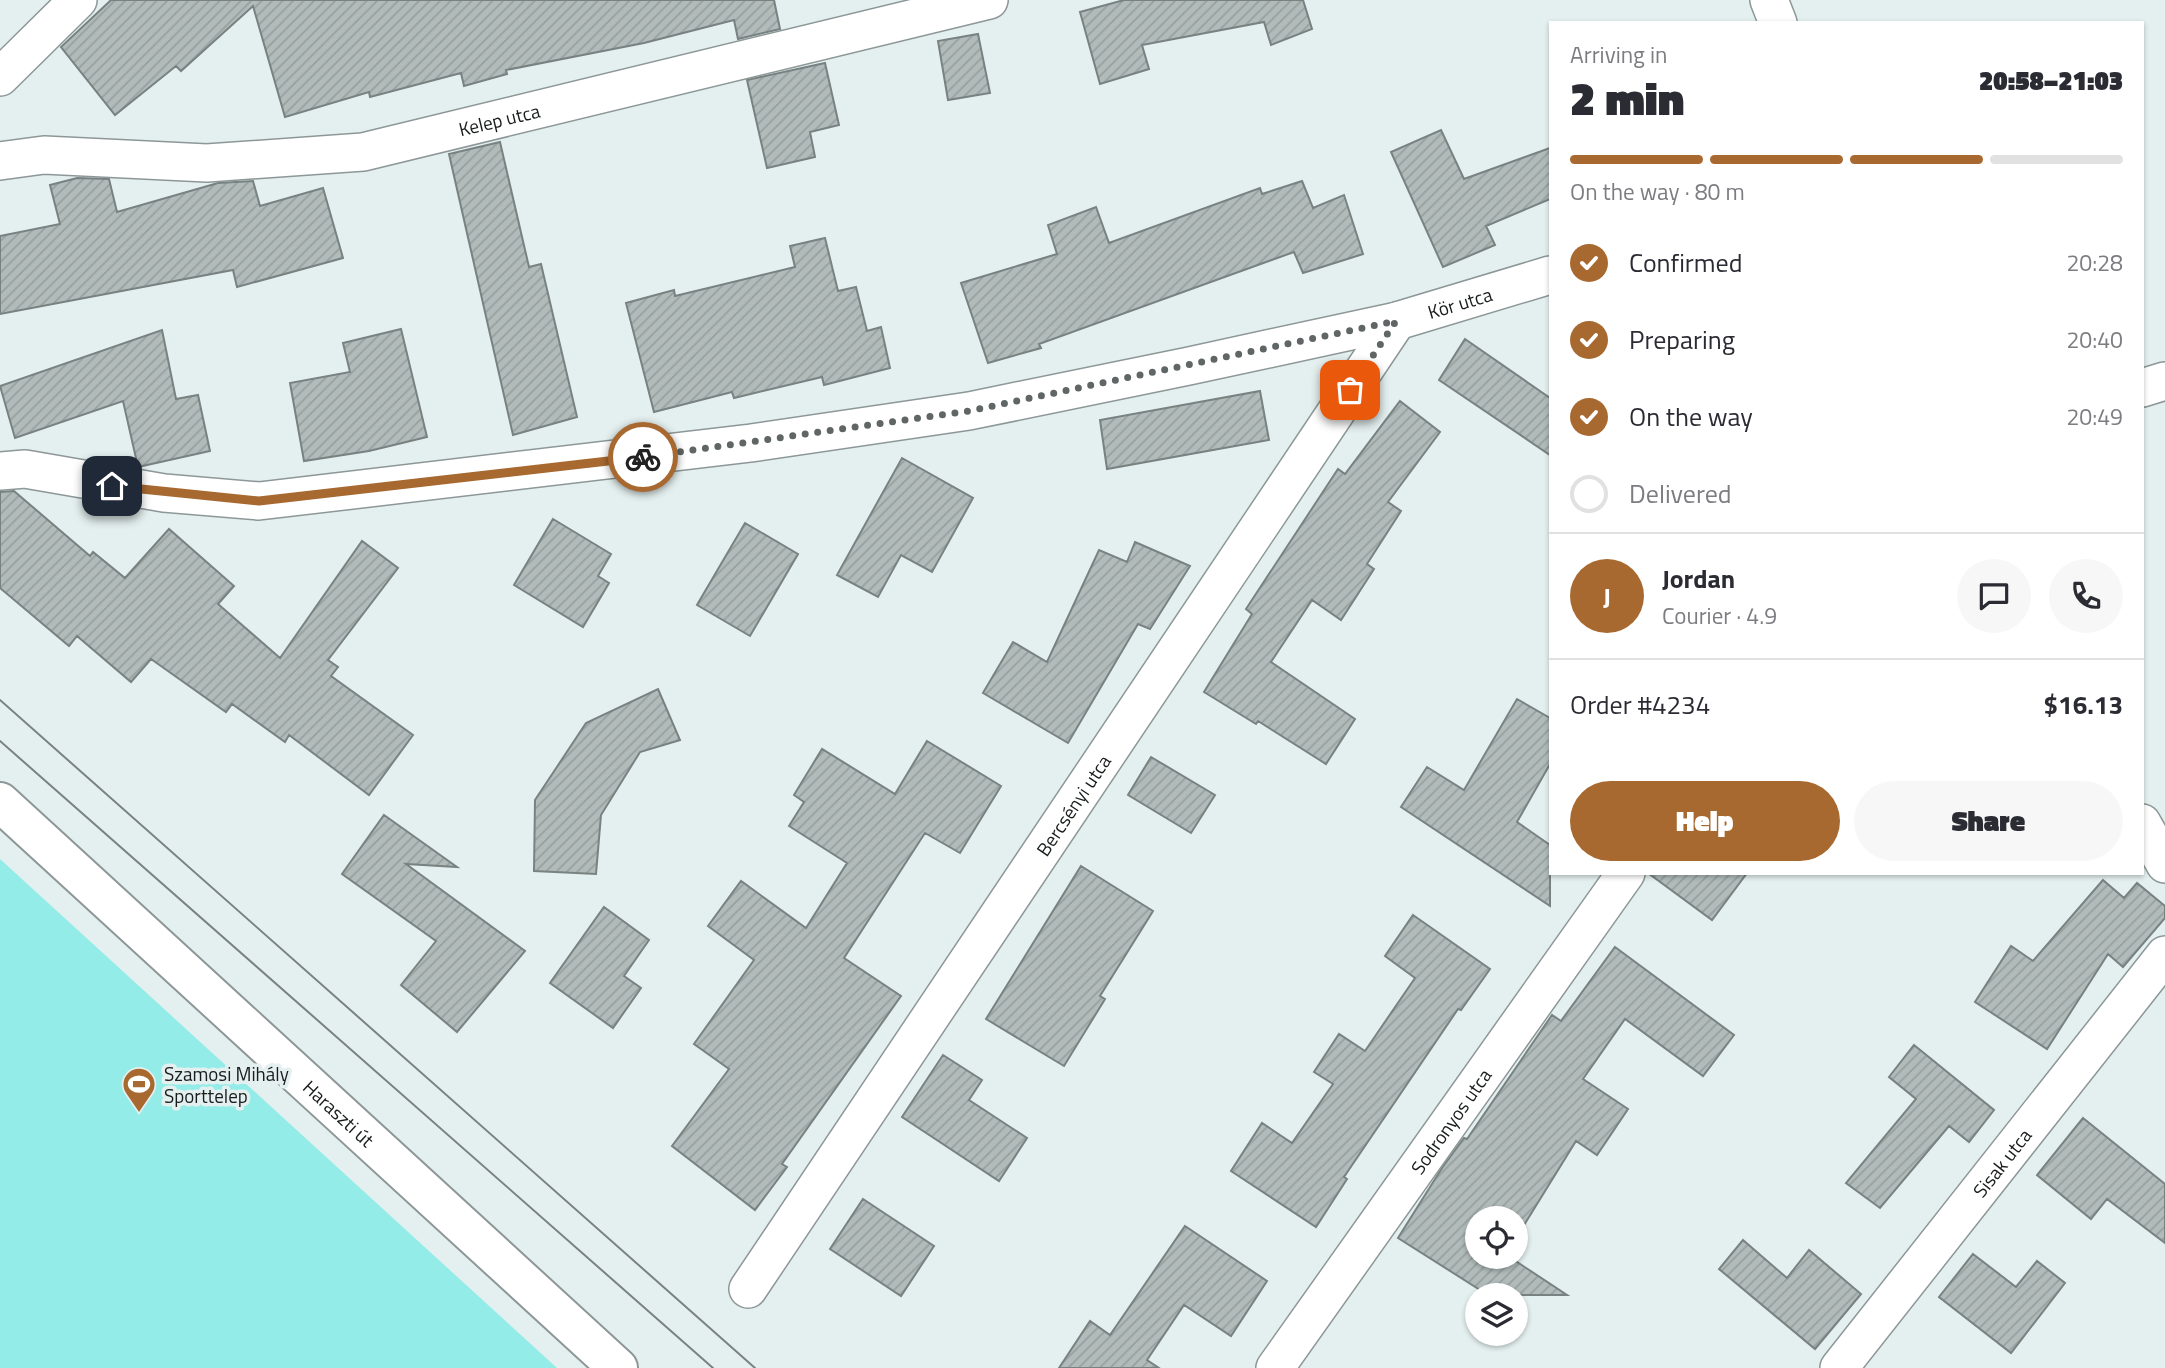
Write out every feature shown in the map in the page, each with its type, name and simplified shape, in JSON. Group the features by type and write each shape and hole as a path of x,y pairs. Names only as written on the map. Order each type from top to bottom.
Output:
{"main road":[{"name":"Haraszti út","path":"0,802 618,1368"}],"street":[{"path":"0,77 78,0"},
{"name":"Kelep utca","path":"0,161 44,155 207,163 363,152 989,0"},
{"path":"1769,0 1777,21"},
{"name":"Kör utca","path":"0,471 25,469 163,493 273,499 696,450 969,411 1396,321 1549,275"},
{"name":"Bercsényi utca","path":"748,1289 1396,321"},
{"path":"2144,387 2165,381"},
{"path":"2144,827 2165,864"},
{"name":"Sodronyos utca","path":"1275,1368 1625,875"},
{"name":"Sisak utca","path":"1839,1368 2165,955"}],"shaded area":[{"name":"Szamosi Mihály Sporttelep","path":"0,859 557,1368 0,1368"}],"building":[{"path":"111,0 774,0 780,29 738,39 734,20 644,43 506,70 507,74 464,86 461,73 370,97 369,92 285,117 253,6 181,71 176,66 115,115 61,47"},
{"path":"1124,0 1303,0 1312,29 1271,45 1264,22 1142,45 1149,69 1100,84 1080,12"},
{"path":"978,34 990,93 948,100 938,41"},
{"path":"825,63 839,125 810,132 815,157 767,168 747,80"},
{"path":"1441,130 1464,179 1549,148 1549,199 1486,226 1495,245 1443,267 1391,152"},
{"path":"500,142 529,267 541,264 577,417 513,435 449,154"},
{"path":"77,178 109,179 117,212 218,183 253,181 260,206 323,188 343,258 237,287 233,270 0,314 0,236 60,224 50,185"},
{"path":"1302,181 1313,208 1344,195 1363,254 1303,273 1294,252 1039,344 1041,348 988,363 961,283 1057,254 1048,225 1096,207 1109,243 1260,188 1262,194"},
{"path":"825,238 838,291 856,287 867,331 881,327 890,368 824,385 822,377 734,398 732,392 654,412 626,303 674,290 675,296 795,267 790,246"},
{"path":"401,329 427,437 369,451 304,461 290,383 350,372 343,343"},
{"path":"162,330 176,399 198,395 210,451 138,467 123,401 15,438 0,386"},
{"path":"1465,339 1549,397 1549,454 1439,380"},
{"path":"1260,391 1269,440 1107,469 1100,420"},
{"path":"1400,401 1440,432 1388,502 1401,511 1367,564 1374,569 1341,620 1312,600 1271,662 1355,719 1326,764 1258,721 1256,724 1204,692 1252,614 1246,609 1338,469 1345,474"},
{"path":"902,458 973,498 932,572 901,555 878,597 837,575"},
{"path":"14,491 90,556 93,552 125,578 169,529 234,586 218,604 280,658 362,541 398,568 328,660 338,667 331,676 413,735 369,795 289,735 285,742 232,704 226,712 151,659 131,682 77,636 69,646 0,588 0,492"},
{"path":"553,519 611,554 598,576 609,583 583,627 514,585"},
{"path":"745,523 798,554 750,636 697,605"},
{"path":"1135,542 1190,566 1150,629 1138,624 1068,743 983,693 1013,642 1047,662 1099,550 1127,562"},
{"path":"658,689 680,740 640,752 601,815 596,874 534,871 535,800 586,723"},
{"path":"1517,699 1549,717 1549,766 1517,822 1549,844 1550,906 1401,807 1427,767 1464,790"},
{"path":"927,741 1001,786 960,853 925,833 844,958 901,996 782,1164 787,1167 755,1210 672,1146 729,1069 694,1044 754,960 708,926 741,881 806,928 847,863 789,826 804,802 794,795 822,749 895,794"},
{"path":"1151,757 1215,795 1191,833 1128,795"},
{"path":"384,815 457,867 406,864 525,951 457,1032 401,985 436,941 342,874"},
{"path":"1081,866 1153,911 1100,996 1105,999 1064,1066 986,1019"},
{"path":"1651,875 1746,875 1712,920"},
{"path":"2103,880 2124,898 2137,883 2165,906 2165,918 2123,967 2108,954 2047,1049 1975,1002 2011,946 2033,961"},
{"path":"604,907 649,940 624,976 641,988 613,1028 550,983"},
{"path":"1413,915 1490,969 1461,1010 1458,1009 1344,1177 1347,1179 1316,1227 1231,1171 1262,1123 1292,1143 1333,1084 1314,1072 1339,1034 1365,1051 1415,978 1385,956"},
{"path":"1615,947 1734,1035 1703,1076 1625,1019 1583,1079 1628,1109 1597,1155 1576,1141 1528,1219 1528,1206 1465,1206 1465,1269 1528,1269 1567,1295 1528,1295 1528,1283 1469,1283 1398,1238 1442,1168 1464,1138 1467,1139 1552,1015 1561,1021"},
{"path":"1914,1045 1994,1110 1969,1142 1949,1126 1880,1208 1846,1183 1916,1099 1889,1077"},
{"path":"943,1055 982,1080 969,1100 1027,1138 999,1181 902,1117"},
{"path":"2083,1118 2165,1184 2165,1243 2107,1199 2091,1219 2037,1175"},
{"path":"863,1199 934,1246 901,1296 830,1249"},
{"path":"1185,1226 1267,1281 1231,1336 1184,1305 1147,1360 1159,1368 1059,1368 1090,1321 1110,1335"},
{"path":"1743,1240 1787,1278 1809,1250 1861,1294 1815,1349 1719,1269"},
{"path":"1973,1254 2016,1287 2037,1261 2065,1283 2011,1353 1939,1297"}],"tram line":[{"path":"0,700 755,1368"},
{"path":"0,741 713,1368"}],"way so far":[{"path":"643,457 969,411 1396,321 1350,390"}],"place":[{"name":"Szamosi Mihály Sporttelep","path":"139,1114"}],"route":[{"path":"112,486 259,501 643,457"}]}
